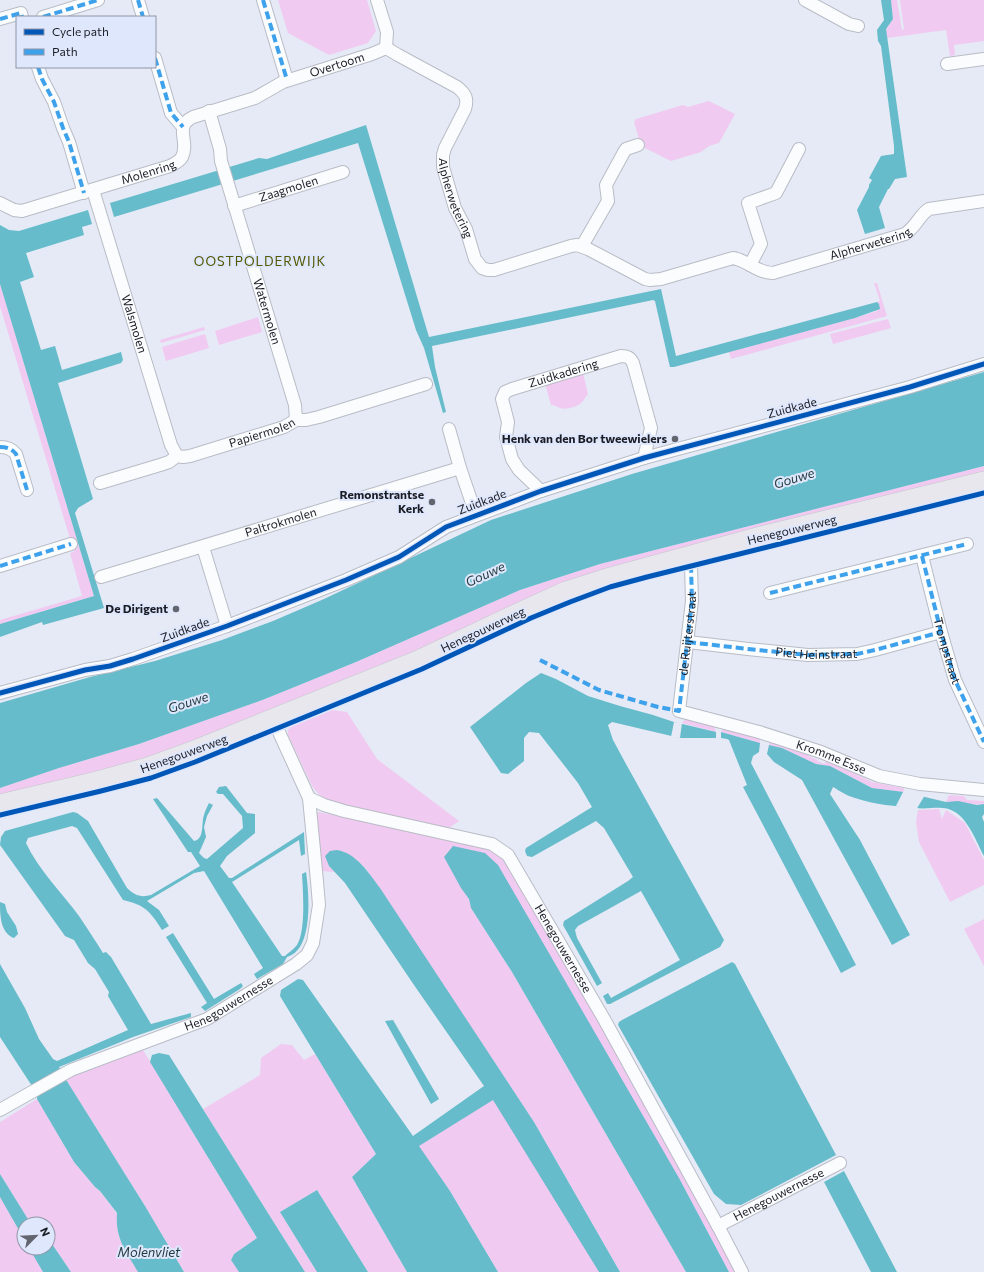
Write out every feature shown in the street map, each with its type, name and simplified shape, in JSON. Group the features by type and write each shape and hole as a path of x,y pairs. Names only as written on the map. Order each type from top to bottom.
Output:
{"main road":[{"name":"Henegouwerweg","path":"0,804 98,781 148,767 273,719 418,660 526,608 566,591 689,555 984,481"}],"street":[{"path":"46,16 98,0"},
{"path":"138,0 143,16"},
{"path":"263,0 287,80"},
{"path":"377,0 387,32 386,48"},
{"path":"805,0 849,24 858,26"},
{"path":"0,19 21,13 22,16"},
{"name":"Overtoom","path":"209,111 260,96 287,80 372,54 386,48"},
{"name":"Alpherwetering","path":"386,48 457,87 466,96 467,103 465,109 443,155 443,167 455,208 466,229 476,259 482,268 488,270 494,270 572,246 582,246 639,276 650,280 661,279 728,258 736,258 762,272 769,273 905,234 916,225 924,212 929,209 984,201"},
{"path":"946,64 984,59"},
{"path":"156,61 171,113 183,127 184,123 188,119 209,111"},
{"path":"38,68 42,79 54,102 62,128 69,142 88,192"},
{"name":"Watermolen","path":"209,111 220,149 221,161 229,189 295,405 296,420"},
{"name":"Molenring","path":"0,203 14,210 22,211 170,166 182,157 184,150 183,127"},
{"path":"582,246 608,201 606,185 626,149 638,146"},
{"path":"750,265 761,244 748,203 776,193 799,149"},
{"name":"Zaagmolen","path":"234,206 343,172"},
{"name":"Walsmolen","path":"88,192 173,451 177,456"},
{"name":"Zuidkadering","path":"541,491 519,470 512,459 506,437 508,422 502,399 505,392 512,389 621,356 626,356 631,359 633,363 652,428 647,442 644,458"},
{"name":"Zuidkade","path":"0,693 85,670 110,666 227,626 346,580 399,557 446,527 541,491 644,458 910,387 984,364"},
{"name":"Papiermolen","path":"100,483 169,462 177,456 190,456 284,427 296,420 306,420 319,417 426,384"},
{"path":"449,429 476,515"},
{"path":"0,448 7,448 16,454 27,490"},
{"name":"Paltrokmolen","path":"101,577 460,468"},
{"path":"0,566 71,544"},
{"path":"770,593 967,544"},
{"path":"203,547 227,626"},
{"name":"de Ruijterstraat","path":"679,711 692,598 691,566 689,555"},
{"name":"Trompstraat","path":"922,556 955,680 984,742"},
{"name":"Piet Heinstraat","path":"688,642 808,655 857,654 941,632"},
{"name":"Kromme Esse","path":"679,711 758,732 830,754 879,776 920,784 984,790"},
{"name":"Henegouwernesse","path":"0,1110 62,1074 207,1019 296,964 307,955 313,943 319,905 309,798 273,719"},
{"name":"Henegouwernesse","path":"309,798 344,812 492,844 508,855 604,1019 742,1272"},
{"name":"Henegouwernesse","path":"718,1226 840,1163"}],"shaded area":[{"path":"278,0 367,0 376,31 368,43 329,55 288,33"},
{"path":"891,0 897,0 902,30 904,29 900,0 984,0 984,41 954,45 955,55 950,56 946,30 887,38 886,29 893,19"},
{"path":"709,101 735,114 719,143 709,146 701,152 671,161 641,146 634,122 636,119 683,105 688,107"},
{"path":"874,283 877,283 887,316 731,359 729,352 877,311 879,304 877,302 880,301"},
{"path":"0,284 94,596 0,624 0,620 82,596 70,553 74,552 0,306"},
{"path":"258,317 262,332 219,345 215,331"},
{"path":"888,319 891,328 833,344 830,334"},
{"path":"204,327 205,330 161,343 160,340"},
{"path":"205,334 209,348 166,361 162,347"},
{"path":"583,373 588,394 580,404 575,407 565,409 551,405 545,383"},
{"path":"984,466 984,472 847,508 432,645 157,756 0,796 0,788 59,768 139,744 265,699 356,662 520,590 600,564"},
{"path":"332,710 347,712 377,759 459,821 449,828 337,804 320,795 312,786 288,735 288,730 291,726"},
{"path":"686,718 714,725 716,732 682,723"},
{"path":"723,728 760,738 760,743 721,732"},
{"path":"770,741 810,752 808,756 818,760 817,761 825,764 826,760 872,782 904,788 904,792 872,788 830,766 816,764 782,748 769,745"},
{"path":"949,795 964,796 967,800 984,801 984,804 946,802"},
{"path":"939,809 942,819 946,810 965,823 984,860 984,885 950,902 919,842 916,822 918,810"},
{"path":"319,812 451,840 489,850 501,858 520,885 684,1172 736,1272 729,1272 679,1178 461,888 469,899 471,908 512,972 686,1272 620,1272 534,1122 367,870 357,860 329,866 335,872 320,871 314,814"},
{"path":"984,919 984,966 964,929"},
{"path":"281,1044 292,1045 304,1060 315,1054 376,1154 352,1177 407,1272 368,1272 317,1190 280,1212 317,1272 305,1272 203,1109 260,1075 261,1058"},
{"path":"143,1050 257,1238 234,1254 231,1260 239,1272 184,1272 145,1206 65,1078"},
{"path":"37,1099 74,1162 100,1191 117,1214 118,1231 122,1244 138,1272 71,1272 56,1250 56,1216 26,1216 0,1174 0,1122"},
{"path":"493,1099 599,1272 498,1272 450,1191 418,1146"},
{"path":"0,1197 16,1225 16,1256 34,1256 43,1272 0,1272"}],"water":[{"path":"881,0 891,0 893,19 886,29 907,177 895,179 879,207 885,228 865,234 857,210 872,180 869,178 881,156 894,154 881,46 878,41 877,30 884,20"},
{"path":"366,125 429,337 661,289 676,356 877,302 880,309 855,318 674,367 670,367 655,301 653,300 432,346 435,367 446,412 443,413 424,348 416,330 358,143 114,217 110,203 259,158 267,159"},
{"path":"88,210 92,224 82,227 84,235 26,253 34,277 20,282 41,350 55,346 62,370 121,352 123,360 121,363 58,383 93,499 78,508 75,513 104,608 43,625 42,622 0,637 0,624 94,596 0,284 0,225 9,230 19,231"},
{"name":"Gouwe","path":"984,372 984,466 600,564 520,590 356,662 265,699 139,744 59,768 0,788 0,703 90,677 155,661 222,640 273,621 324,599 491,520 632,474"},
{"path":"541,673 556,679 588,696 674,722 716,732 716,738 680,738 612,722 608,725 613,740 724,940 720,947 610,1004 607,1004 603,996 608,993 611,998 680,960 641,891 578,926 575,930 577,938 602,983 597,986 563,925 564,921 633,877 604,828 596,821 532,857 527,856 525,851 526,848 592,807 578,783 539,733 529,732 524,738 524,761 508,774 501,773 470,727"},
{"path":"721,732 760,743 759,752 753,756 751,763 856,965 841,973 743,787 747,785 729,740 721,738"},
{"path":"769,745 782,748 816,764 830,766 872,788 904,792 946,802 958,801 977,805 984,804 984,814 982,817 984,822 984,856 968,826 955,812 946,808 916,808 878,804 852,797 833,787 830,794 860,840 910,935 892,945 802,780 774,762 767,754"},
{"name":"Molenvliet","path":"226,786 247,813 255,814 255,833 227,856 220,866 229,878 232,878 304,832 305,854 301,856 299,840 232,882 282,956 285,956 297,945 300,939 303,921 302,874 306,872 308,920 306,933 302,944 296,952 287,957 283,964 257,979 254,974 263,968 204,871 194,873 147,901 159,910 169,926 162,930 150,913 137,904 123,900 77,828 72,826 28,838 26,843 37,862 79,916 103,953 106,952 111,957 151,1024 191,1013 191,1017 133,1037 59,1067 184,1272 138,1272 122,1244 118,1230 117,1213 74,1162 37,1099 37,1094 0,1037 0,964 25,1008 39,1039 53,1059 57,1061 128,1030 108,996 109,992 95,969 88,963 74,940 65,936 0,845 1,837 5,831 73,812 77,813 88,821 127,888 138,895 147,896 200,866 191,852 188,852 153,799 157,798 194,841 200,837 203,818 209,803 213,805 207,816 204,827 206,837 199,853 207,859 243,828 242,816 223,794 218,794 216,792 219,787"},
{"path":"453,846 485,853 498,865 679,1178 729,1272 686,1272 512,972 471,908 469,899 461,888 444,857"},
{"path":"337,850 350,855 362,864 380,888 534,1122 620,1272 599,1272 493,1100 419,1146 450,1191 498,1272 407,1272 352,1177 376,1154 280,996 281,990 298,979 303,980 413,1136 484,1086 345,883 329,866 325,856 330,851"},
{"path":"0,902 5,904 7,912 16,926 18,934 14,938 9,936 3,928"},
{"path":"173,933 214,999 241,983 243,986 205,1011 201,1007 207,1003 166,937"},
{"path":"732,962 735,964 836,1155 741,1205 726,1204 714,1194 618,1025 622,1020"},
{"path":"393,1020 439,1099 431,1104 385,1021"},
{"path":"159,1053 169,1055 305,1272 239,1272 231,1260 234,1254 257,1238 150,1062 152,1055"},
{"path":"844,1171 897,1272 871,1272 824,1182"},
{"path":"0,1174 26,1216 16,1216 16,1225 0,1197"},
{"path":"317,1190 368,1272 317,1272 280,1212"},
{"path":"56,1250 71,1272 43,1272 34,1256 56,1256"}],"pier":[{"path":"674,722 682,723 680,738 671,737"},
{"path":"904,790 925,795 916,810 896,806"}],"marked path":[{"path":"46,16 98,0"},
{"path":"138,0 143,16"},
{"path":"263,0 287,80"},
{"path":"0,19 21,13 22,16"},
{"path":"156,61 171,113 183,127"},
{"path":"38,68 42,79 54,102 69,142 84,193"},
{"path":"0,447 5,447 16,454 27,490"},
{"path":"0,566 71,544"},
{"path":"770,593 967,544"},
{"path":"922,556 955,680 984,742"},
{"path":"540,660 599,690 658,707 679,711 692,601 691,566"},
{"path":"688,642 808,655 857,654 941,632"}],"cycle path":[{"path":"0,693 85,670 110,666 227,626 346,580 399,557 446,527 541,491 644,458 910,387 984,364"},
{"path":"0,815 151,778 195,762 422,669 531,618 610,587 984,493"}],"place":[{"name":"Henk van den Bor tweewielers","path":"675,439"},
{"name":"Remonstrantse Kerk","path":"432,502"},
{"name":"De Dirigent","path":"176,609"}],"district":[{"name":"OOSTPOLDERWIJK","path":"260,261"}]}
